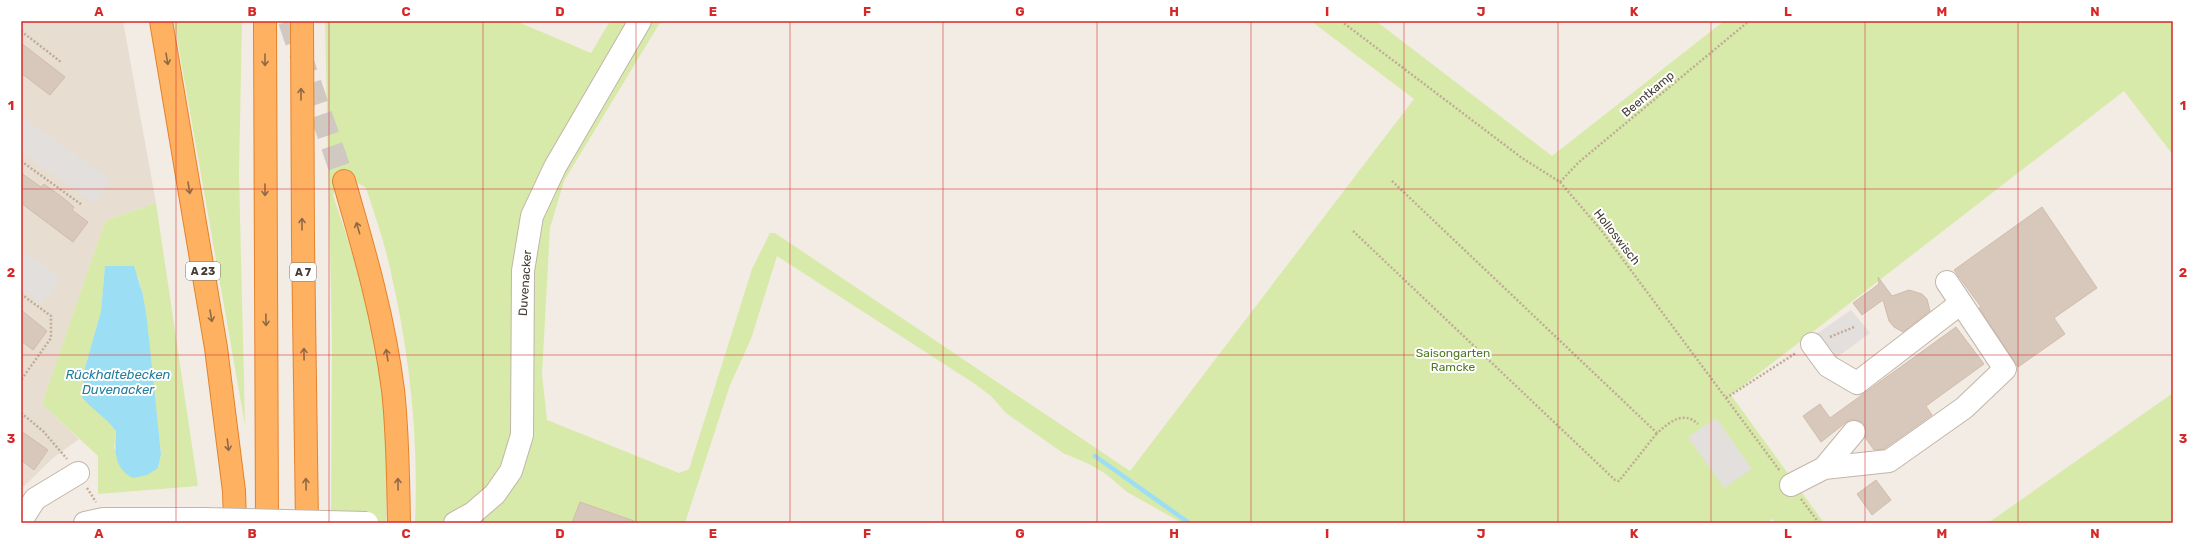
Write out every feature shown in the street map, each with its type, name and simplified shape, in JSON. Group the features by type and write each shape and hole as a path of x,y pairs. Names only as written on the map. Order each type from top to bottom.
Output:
{"highway":[{"name":"A 23","path":"161,21 216,348 234,491 235,523"},
{"path":"265,21 267,523"},
{"name":"A 7","path":"302,21 302,242 307,523"},
{"path":"344,181 370,269 384,332 394,406 399,523"}],"street":[{"name":"Duvenacker","path":"455,523 472,514 495,494 511,472 522,435 523,271 532,216 555,167 640,21"},
{"path":"1791,485 1824,468 1889,461 1964,408 2005,369 1947,282"},
{"path":"1812,344 1828,366 1857,383 1961,303"},
{"path":"1824,468 1854,432"},
{"path":"21,521 35,498 78,473"},
{"path":"85,523 103,519 204,519 367,523"}],"path":[{"name":"Holloswisch","path":"1341,21 1522,158 1560,182 1601,230 1819,523"},
{"name":"Beentkamp","path":"1560,182 1579,162 1749,21"},
{"path":"21,31 61,62"},
{"path":"21,161 82,205"},
{"path":"1392,181 1657,432"},
{"path":"1353,230 1614,480 1619,481 1657,432 1671,421 1679,418 1689,418 1698,424"},
{"path":"21,294 51,316 52,338 21,380"},
{"path":"1726,398 1812,344 1854,326"},
{"path":"21,413 43,431 78,473"}],"shaded area":[{"path":"21,21 123,21 156,203 105,221 42,404 79,439 53,458 21,489"},
{"path":"21,116 111,179 94,203 21,152"},
{"path":"21,249 61,278 42,304 21,288"},
{"path":"1851,310 1870,333 1821,369 1802,344"},
{"path":"1716,418 1752,469 1724,488 1688,437"}],"green space":[{"path":"174,21 242,21 239,174 245,425"},
{"name":"Saisongarten Ramcke","path":"325,21 516,21 591,53 610,21 661,21 564,181 550,228 542,374 547,420 679,473 689,469 752,269 770,233 775,233 1130,471 1414,99 1311,21 1376,21 1552,156 1724,21 2173,21 2173,155 2124,91 1731,395 1824,523 1776,523 1773,519 1767,523 1182,523 1127,492 1106,474 1089,464 1063,453 1006,413 991,396 975,384 777,256 751,339 730,385 685,523 415,523 416,490 414,425 402,328 387,254 366,188 351,179 338,184 333,195 350,246 369,314 381,379 387,475 386,523 331,523 332,341"},
{"path":"156,203 198,486 98,494 98,456 42,404 105,221","holes":["105,267 138,277 143,295 161,453 158,468 114,449 116,431 106,417 81,396 85,368 101,311"]},
{"path":"2173,393 2173,523 1988,523"}],"water":[{"name":"Rückhaltebecken Duvenacker","path":"105,266 134,266 143,295 147,320 161,454 158,468 147,475 133,478 126,474 119,464 115,445 116,431 81,396 85,368 101,311"}],"building":[{"path":"21,43 65,77 50,95 21,73"},
{"path":"21,173 41,187 44,184 62,197 74,207 72,210 88,222 73,242 21,203"},
{"path":"2042,207 2097,288 2054,318 2065,334 2018,367 1979,308 1981,307 1954,270"},
{"path":"1878,277 1892,296 1909,290 1922,294 1927,299 1930,311 1903,332 1894,327 1889,321 1883,300 1862,315 1853,303 1879,284"},
{"path":"21,310 47,331 33,350 21,341"},
{"path":"1956,327 1984,364 1926,406 1932,415 1884,449 1874,450 1865,437 1866,427 1862,422 1856,420 1849,420 1821,442 1803,416 1820,404 1830,418"},
{"path":"21,431 48,450 34,470 21,460"},
{"path":"1876,480 1891,500 1872,515 1857,494"},
{"path":"580,502 634,521 633,523 572,523"}],"waterway":[{"path":"1095,456 1189,523"}],"tunnel":[{"path":"289,21 344,181"}]}
